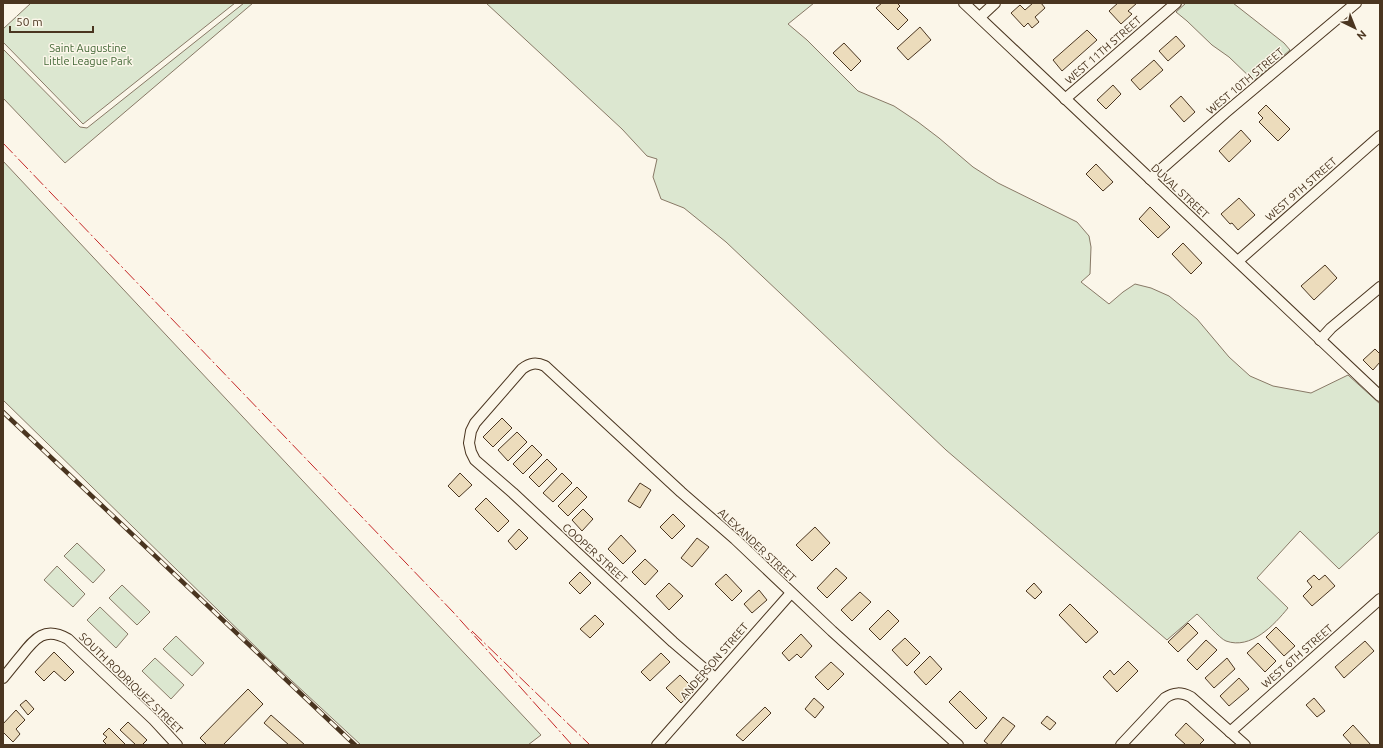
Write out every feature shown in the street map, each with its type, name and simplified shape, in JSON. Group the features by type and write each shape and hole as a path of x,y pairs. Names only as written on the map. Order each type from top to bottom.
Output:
{"street":[{"name":"DUVAL STREET","path":"964,3 1380,396"},
{"path":"980,18 995,3"},
{"name":"WEST 11TH STREET","path":"1065,99 1176,3"},
{"name":"WEST 10TH STREET","path":"1150,179 1225,113 1356,3"},
{"name":"WEST 9TH STREET","path":"1238,261 1380,136"},
{"path":"1320,340 1331,328 1380,287"},
{"name":"COOPER STREET","path":"540,364 532,363 522,368 475,423 470,431 469,439 471,452 475,460 513,493 673,642 715,678"},
{"name":"ALEXANDER STREET","path":"540,364 545,366 681,492 735,539 790,593 958,745"},
{"name":"ANDERSON STREET","path":"656,745 790,593"},
{"name":"WEST 6TH STREET","path":"1230,732 1380,599"},
{"name":"SOUTH RODRIQUEZ STREET","path":"3,678 31,642 46,634 53,633 61,635 68,639 154,720 177,745"},
{"path":"1121,745 1165,698 1171,694 1178,693 1191,697 1244,745"}],"green space":[{"name":"Saint Augustine Little League Park","path":"31,3 235,3 83,124 3,42 3,29"},
{"path":"244,3 253,3 65,163 3,98 3,49 80,127 87,128"},
{"path":"486,3 814,3 788,24 807,40 858,91 894,106 939,138 973,167 998,183 1077,222 1089,236 1091,247 1090,274 1081,282 1109,304 1135,284 1151,288 1169,296 1197,319 1229,357 1250,376 1273,386 1311,393 1348,375 1380,404 1380,531 1339,569 1300,531 1257,578 1288,608 1276,622 1253,639 1235,643 1226,641 1197,614 1167,640 946,450 726,242 684,208 661,199 653,177 657,159 647,156 622,129"},
{"path":"1186,3 1233,3 1284,43 1290,50 1254,81 1229,57 1212,45 1176,12"},
{"path":"3,161 541,735 528,745 361,745 264,655 3,400"},
{"path":"77,543 105,570 93,583 64,556"},
{"path":"57,566 85,594 73,607 44,580"},
{"path":"122,585 150,612 137,625 109,598"},
{"path":"100,607 128,634 116,648 87,620"},
{"path":"176,636 204,663 192,676 163,649"},
{"path":"155,658 184,685 171,699 142,671"}],"building":[{"path":"882,3 897,3 900,6 897,9 908,20 898,30 876,8"},
{"path":"1033,3 1041,3 1045,8 1035,17 1039,22 1032,28 1028,23 1024,27 1011,13 1020,5 1025,10"},
{"path":"1118,3 1137,3 1128,11 1132,14 1121,24 1109,11"},
{"path":"920,27 931,40 908,60 897,48"},
{"path":"1087,30 1097,40 1062,71 1053,60"},
{"path":"1176,36 1185,46 1168,61 1159,51"},
{"path":"844,43 861,61 851,71 833,53"},
{"path":"1154,60 1163,70 1140,90 1131,80"},
{"path":"1113,85 1121,94 1106,109 1097,100"},
{"path":"1181,96 1195,112 1184,122 1170,106"},
{"path":"1266,105 1290,129 1278,141 1259,122 1263,118 1258,113"},
{"path":"1241,130 1251,141 1229,162 1219,151"},
{"path":"1096,164 1113,182 1103,191 1086,174"},
{"path":"1239,198 1255,215 1238,230 1221,214"},
{"path":"1150,207 1170,227 1158,238 1139,219"},
{"path":"1183,243 1202,263 1191,274 1172,254"},
{"path":"1325,265 1337,278 1314,300 1301,286"},
{"path":"1375,349 1380,354 1380,362 1373,370 1363,360"},
{"path":"502,418 512,428 493,447 483,437"},
{"path":"517,432 527,442 508,461 498,450"},
{"path":"532,445 542,455 523,474 513,464"},
{"path":"547,459 557,469 539,487 529,477"},
{"path":"460,473 472,485 459,497 448,486"},
{"path":"562,473 572,483 553,502 543,493"},
{"path":"640,483 651,490 640,508 628,501"},
{"path":"577,487 587,497 568,516 558,506"},
{"path":"486,498 509,521 498,532 475,509"},
{"path":"583,509 593,519 582,531 572,520"},
{"path":"673,514 685,526 672,539 660,527"},
{"path":"815,527 830,543 812,561 796,545"},
{"path":"519,529 528,538 516,550 508,541"},
{"path":"621,535 636,551 623,564 608,549"},
{"path":"697,538 709,547 692,567 681,558"},
{"path":"645,559 658,571 645,585 632,572"},
{"path":"836,568 847,578 827,598 817,588"},
{"path":"580,572 591,583 580,594 569,583"},
{"path":"726,574 742,591 732,601 715,584"},
{"path":"1314,575 1319,580 1325,575 1335,586 1312,606 1303,596 1312,587 1307,581"},
{"path":"669,583 683,596 669,610 656,596"},
{"path":"1034,583 1042,592 1035,599 1026,591"},
{"path":"759,590 767,600 752,613 744,604"},
{"path":"860,592 871,602 852,621 841,610"},
{"path":"1070,604 1098,632 1086,643 1059,615"},
{"path":"888,610 899,621 880,640 869,629"},
{"path":"595,615 604,624 590,638 580,629"},
{"path":"1188,623 1198,633 1178,652 1168,642"},
{"path":"1276,627 1295,646 1284,656 1266,637"},
{"path":"801,634 812,646 801,658 797,654 789,661 782,653"},
{"path":"905,638 920,653 907,666 892,650"},
{"path":"1206,640 1217,650 1197,670 1187,660"},
{"path":"1365,641 1374,651 1344,678 1335,667"},
{"path":"1258,643 1276,661 1265,672 1247,653"},
{"path":"54,652 74,672 65,681 54,671 44,681 35,672"},
{"path":"661,653 670,662 650,681 641,672"},
{"path":"930,656 942,669 926,685 914,672"},
{"path":"1227,658 1235,669 1214,688 1205,678"},
{"path":"1128,661 1138,671 1117,692 1103,677 1110,670 1114,675"},
{"path":"831,662 844,674 828,690 815,677"},
{"path":"680,675 695,690 681,703 666,688"},
{"path":"1239,678 1249,689 1229,706 1220,696"},
{"path":"248,689 263,704 223,745 207,745 200,738"},
{"path":"960,691 987,718 976,729 949,702"},
{"path":"814,698 824,707 815,718 805,709"},
{"path":"1314,698 1325,711 1317,717 1306,705"},
{"path":"26,700 34,709 28,715 20,705"},
{"path":"765,707 771,713 743,741 736,735"},
{"path":"16,710 25,720 16,729 20,734 13,742 3,732 3,724"},
{"path":"271,715 305,745 289,745 264,723"},
{"path":"1047,716 1056,723 1050,730 1041,723"},
{"path":"1003,717 1015,726 1000,745 989,745 984,741"},
{"path":"128,722 147,740 142,745 136,745 120,730"},
{"path":"1186,723 1204,740 1199,745 1186,745 1175,735"},
{"path":"1353,725 1371,745 1352,745 1343,735"},
{"path":"109,728 126,745 107,745 103,741 107,737 103,734"}],"railway":[{"path":"3,412 355,745"}],"power":[{"path":"3,143 454,613 572,745"},
{"path":"472,631 590,745"}]}
